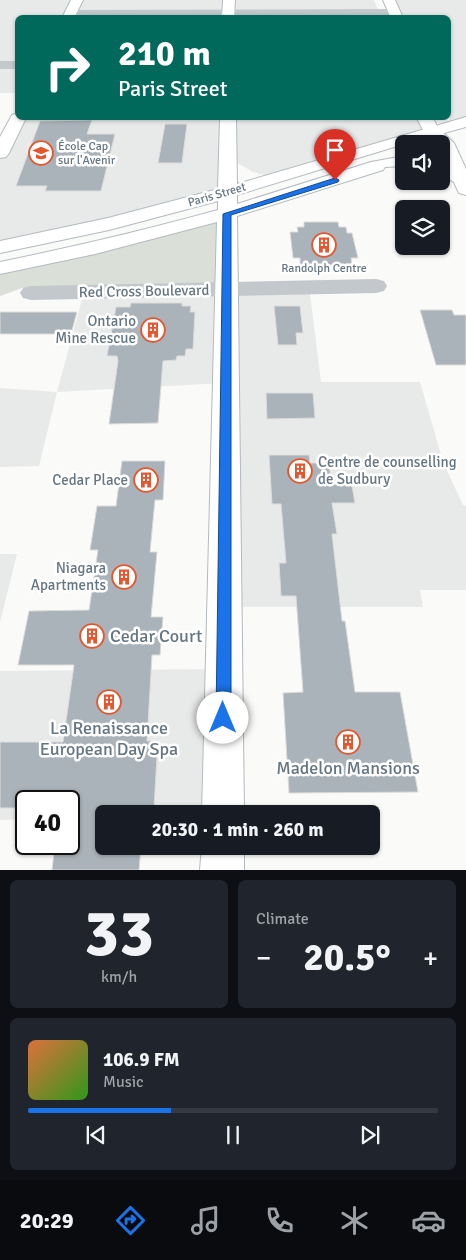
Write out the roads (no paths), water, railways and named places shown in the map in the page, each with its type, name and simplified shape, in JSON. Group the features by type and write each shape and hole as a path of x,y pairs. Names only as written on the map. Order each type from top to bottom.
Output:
{"main road":[{"path":"70,15 77,0"},
{"path":"228,15 229,0"},
{"path":"374,0 380,15"},
{"path":"389,0 396,15"},
{"path":"0,153 17,120"},
{"path":"223,805 228,120"},
{"path":"428,124 450,131 466,139"},
{"name":"Paris Street","path":"0,268 81,252 227,203 282,176 428,124"},
{"path":"450,131 464,184"},
{"path":"228,158 253,173 263,176 282,176"},
{"name":"Paris Street","path":"0,247 227,203 395,161"},
{"path":"450,174 464,184"},
{"path":"222,855 222,870"}],"street":[{"path":"380,15 396,15"},
{"path":"0,65 15,65"},
{"name":"Red Cross Boulevard","path":"31,293 376,286"}],"place":[{"name":"École Cap sur l'Avenir","path":"41,153"},
{"name":"Randolph Centre","path":"324,245"},
{"name":"Ontario Mine Rescue","path":"153,330"},
{"name":"Centre de counselling de Sudbury","path":"300,471"},
{"name":"Cedar Place","path":"146,480"},
{"name":"Niagara Apartments","path":"124,577"},
{"name":"Cedar Court","path":"92,636"},
{"name":"La Renaissance European Day Spa","path":"109,702"},
{"name":"Madelon Mansions","path":"348,742"}]}
